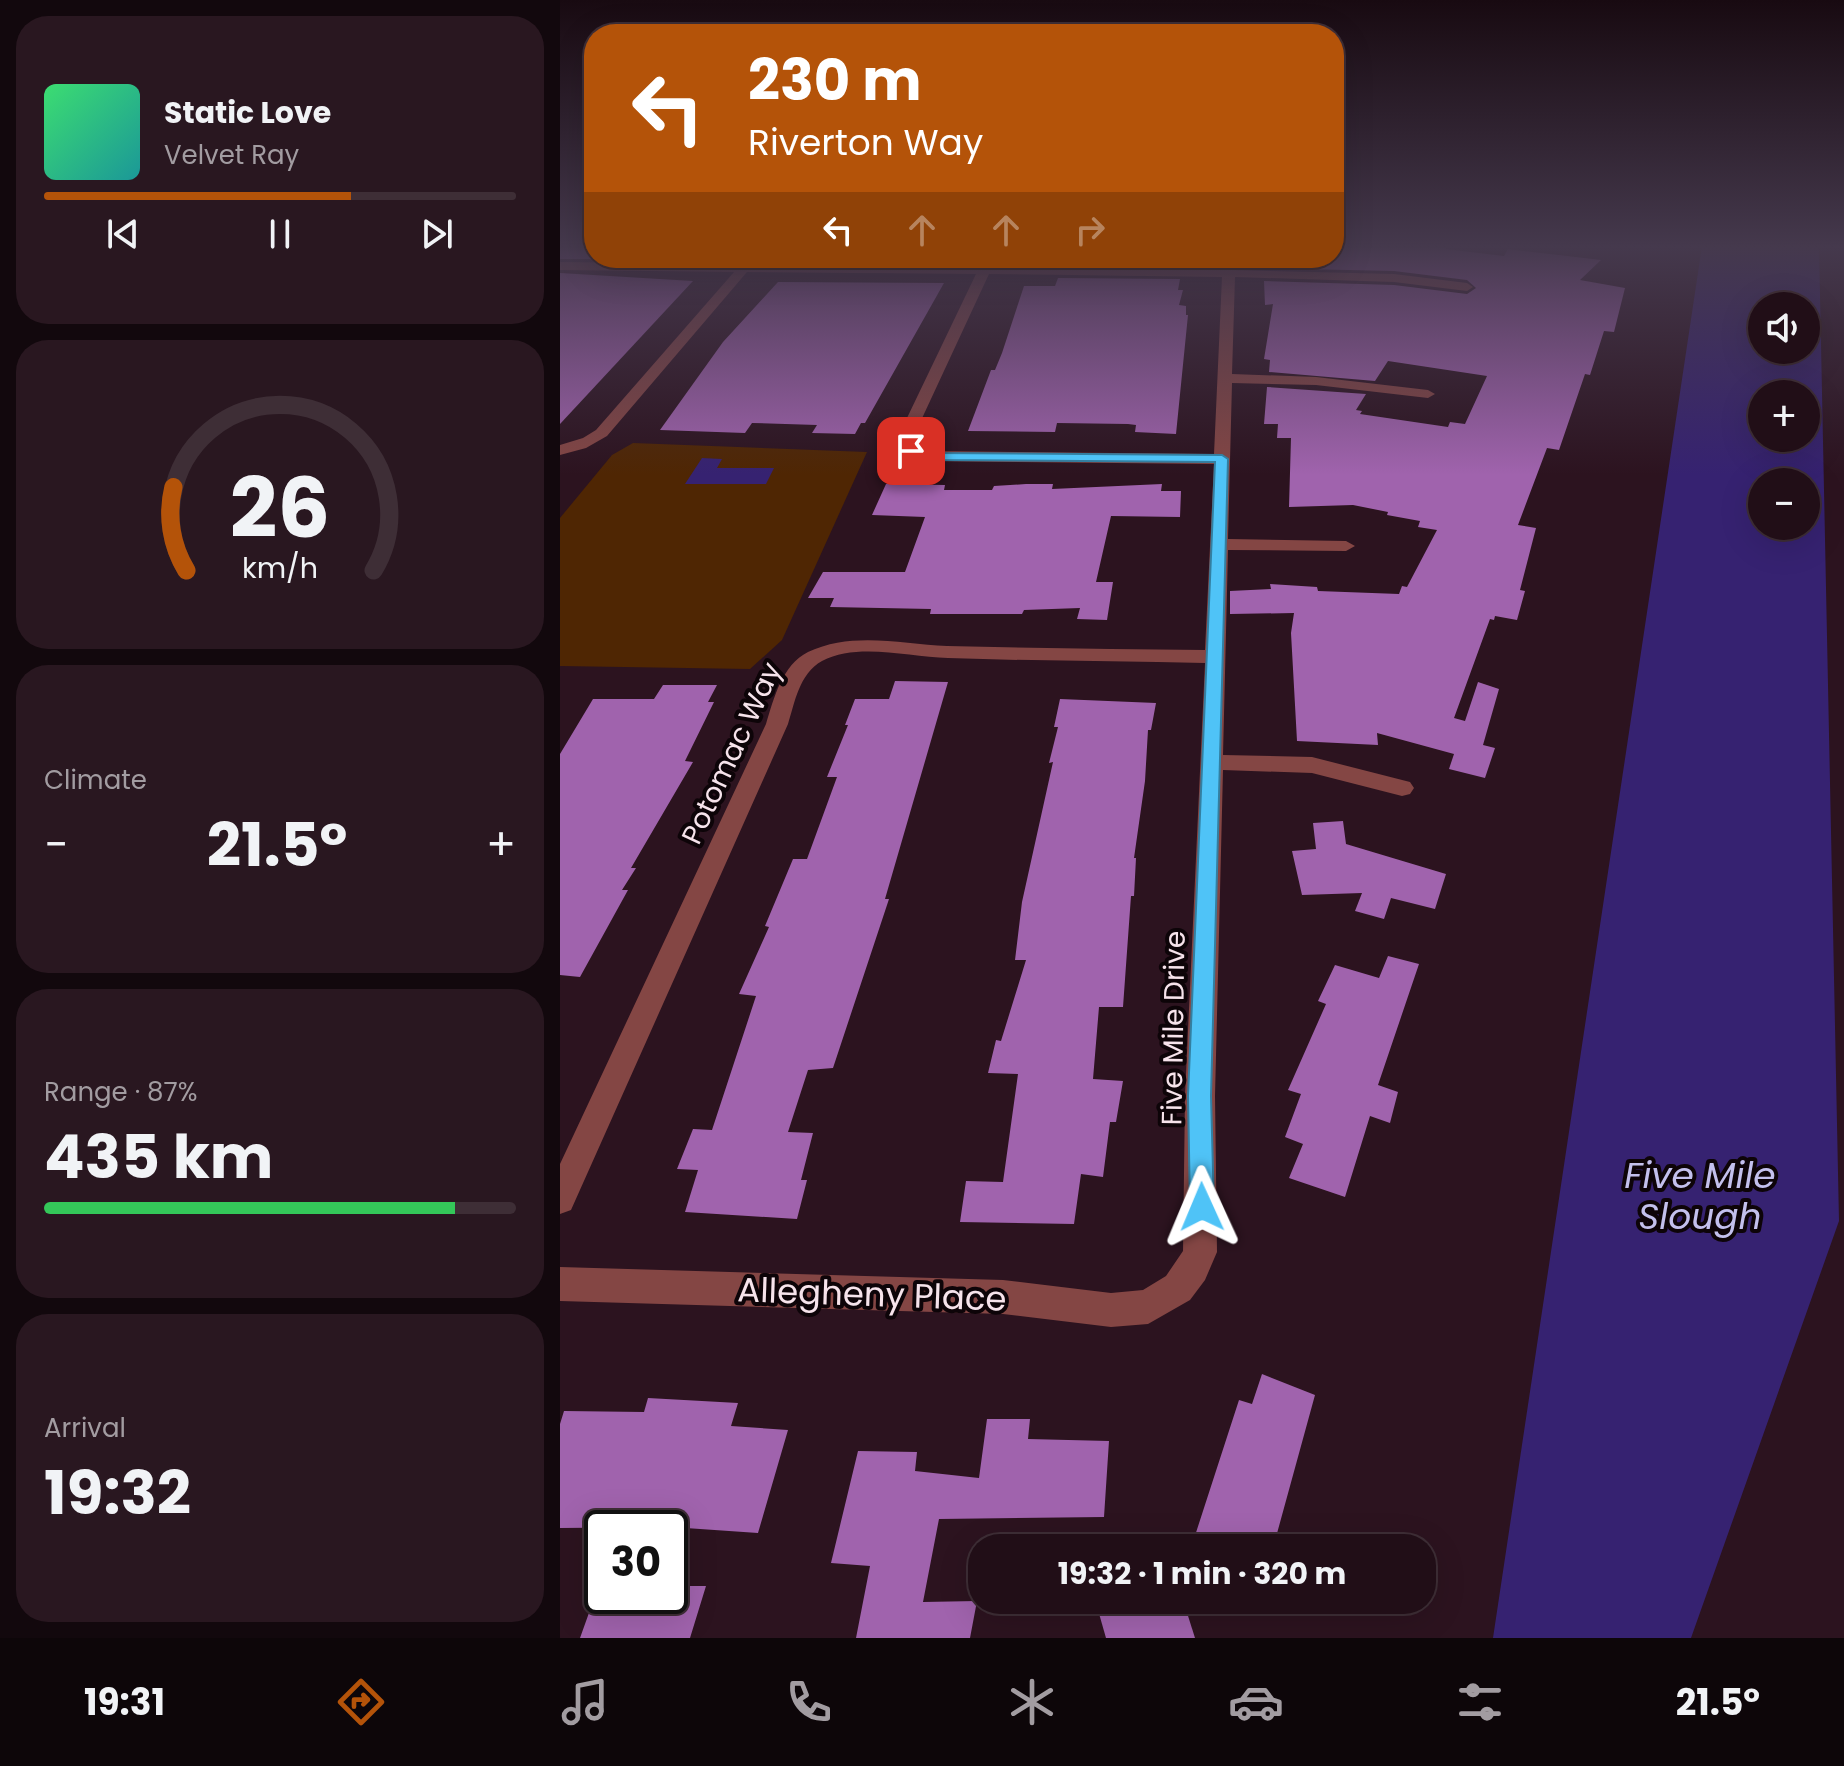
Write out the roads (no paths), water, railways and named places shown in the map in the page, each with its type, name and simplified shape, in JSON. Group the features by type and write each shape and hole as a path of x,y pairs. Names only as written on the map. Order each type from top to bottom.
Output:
{"street":[{"path":"560,450 581,446 603,433 619,410 696,322"},
{"path":"961,322 903,443 911,451 932,456 1222,459"},
{"name":"Five Mile Drive","path":"1178,1288 1200,1252 1200,1096 1226,322"},
{"path":"1224,378 1316,381 1428,394"},
{"path":"1219,544 1346,546"},
{"name":"Potomac Way","path":"560,1199 777,724 792,679 801,666 825,652 854,647 939,652 1214,657"},
{"path":"1211,762 1312,765 1402,788"},
{"name":"Allegheny Place","path":"560,1284 1003,1297 1111,1310 1148,1307 1178,1288"}],"water":[{"name":"Five Mile Slough","path":"1691,322 1748,322 1748,364 1820,364 1821,322 1839,1221 1691,1638 1493,1638"},
{"path":"702,458 722,459 717,468 774,468 766,484 685,484"}]}
